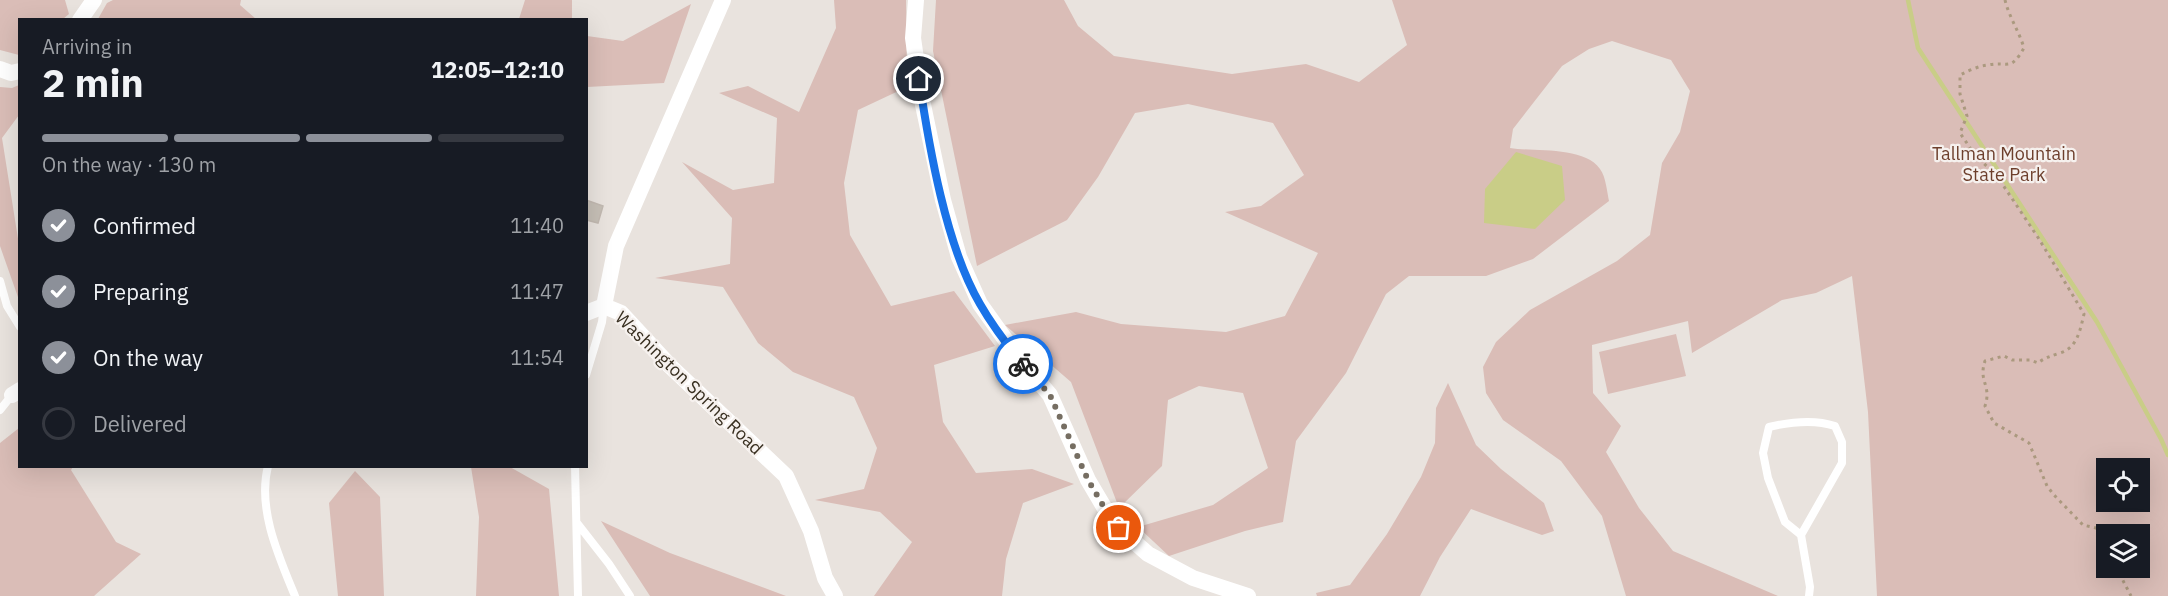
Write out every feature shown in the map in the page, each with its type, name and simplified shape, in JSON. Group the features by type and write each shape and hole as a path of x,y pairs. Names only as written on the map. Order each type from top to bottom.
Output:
{"street":[{"path":"81,18 94,0"},
{"name":"Washington Spring Road","path":"723,0 616,246 604,306 621,313 670,366 786,476 811,531 825,578 835,596"},
{"path":"916,0 913,38 922,100 940,189 959,257 980,304 1017,356 1050,395 1088,480 1114,524 1148,554 1193,578 1248,596"},
{"path":"0,69 11,73 18,71"},
{"path":"588,312 604,306"}],"lane":[{"path":"0,281 7,306 18,324"},
{"path":"588,368 602,322 604,306"},
{"path":"0,410 16,393"},
{"path":"1801,535 1785,522 1768,478 1763,453 1769,427 1784,423 1823,422 1835,426 1842,442 1842,463 1801,535 1810,587 1809,596"},
{"path":"268,468 264,487 267,514 295,596"},
{"path":"575,468 578,596"},
{"path":"577,523 609,564 630,596"}],"path":[{"path":"2005,0 2009,15 2020,34 2024,48 2018,59 2009,65 1989,64 1960,75 1960,94 1967,116 1960,133 1975,155 2006,190 2039,239 2084,314 2072,348 2064,352 2044,358 2038,363 2030,360 2013,360 2004,356 1985,361 1981,372 1988,395 1985,406 1994,423 2029,443 2047,486 2054,495 2083,525 2096,528"},
{"path":"2121,578 2131,596"}],"green space":[{"path":"0,0 65,0 69,14 64,18 18,18 18,55 0,50"},
{"path":"113,0 241,0 240,5 255,18 99,18 107,3"},
{"path":"525,0 572,0 572,18 519,18"},
{"path":"834,0 906,0 907,87 858,110 844,183 850,235 891,306 954,291 995,346 934,365 943,422 976,473 1032,469 1074,484 1023,503 1006,559 1002,596 874,596 912,542 880,512 815,500 864,489 877,448 854,397 793,372 758,343 723,287 655,278 730,264 732,218 682,162 733,190 774,183 777,118 719,93 748,86 799,112 836,28"},
{"name":"Tallman Mountain State Park","path":"936,0 1064,0 1078,26 1114,56 1232,74 1306,64 1359,82 1407,45 1392,0 2168,0 2168,596 1877,596 1868,412 1852,276 1816,293 1782,300 1692,353 1688,321 1592,345 1593,393 1621,426 1606,452 1639,508 1673,551 1778,596 1626,596 1602,516 1561,461 1503,420 1486,393 1483,367 1496,342 1530,310 1617,261 1650,235 1662,163 1680,132 1690,91 1671,60 1612,41 1589,49 1562,66 1513,129 1510,148 1571,153 1593,162 1604,176 1609,201 1533,259 1486,276 1409,276 1386,294 1346,373 1296,441 1283,522 1245,531 1169,556 1138,527 1213,505 1268,468 1243,393 1199,386 1168,400 1162,466 1119,508 1071,382 1005,325 1076,312 1121,324 1226,332 1285,316 1318,253 1225,212 1261,206 1304,175 1273,123 1188,104 1135,113 1098,177 1067,220 977,266 933,51"},
{"path":"691,4 664,83 588,87 588,36 623,41"},
{"path":"18,85 18,116 2,138 18,239 18,297 0,246 0,87 12,88"},
{"path":"1676,334 1686,376 1608,394 1599,352"},
{"path":"1448,383 1476,445 1501,469 1544,503 1554,531 1542,535 1471,509 1440,557 1420,596 1317,596 1316,593 1350,585 1387,534 1421,477 1435,443 1436,408"},
{"path":"18,429 18,468 72,468 71,470 116,542 141,554 94,596 0,596 0,443"},
{"path":"471,468 512,468 549,489 559,596 476,596 479,517"},
{"path":"355,471 380,497 384,596 338,596 329,503"},
{"path":"601,521 670,553 786,596 650,596"}],"shaded area":[{"path":"1516,152 1562,166 1565,200 1535,229 1484,223 1485,189"}],"building":[{"path":"588,201 603,206 598,223 588,220"}],"waterway":[{"path":"1908,0 1918,48 2097,322 2168,455"}],"way so far":[{"path":"1023,364 1050,395 1088,480 1114,524 1119,528"}],"route":[{"path":"919,79 943,200 959,257 980,304 1023,364"}]}
